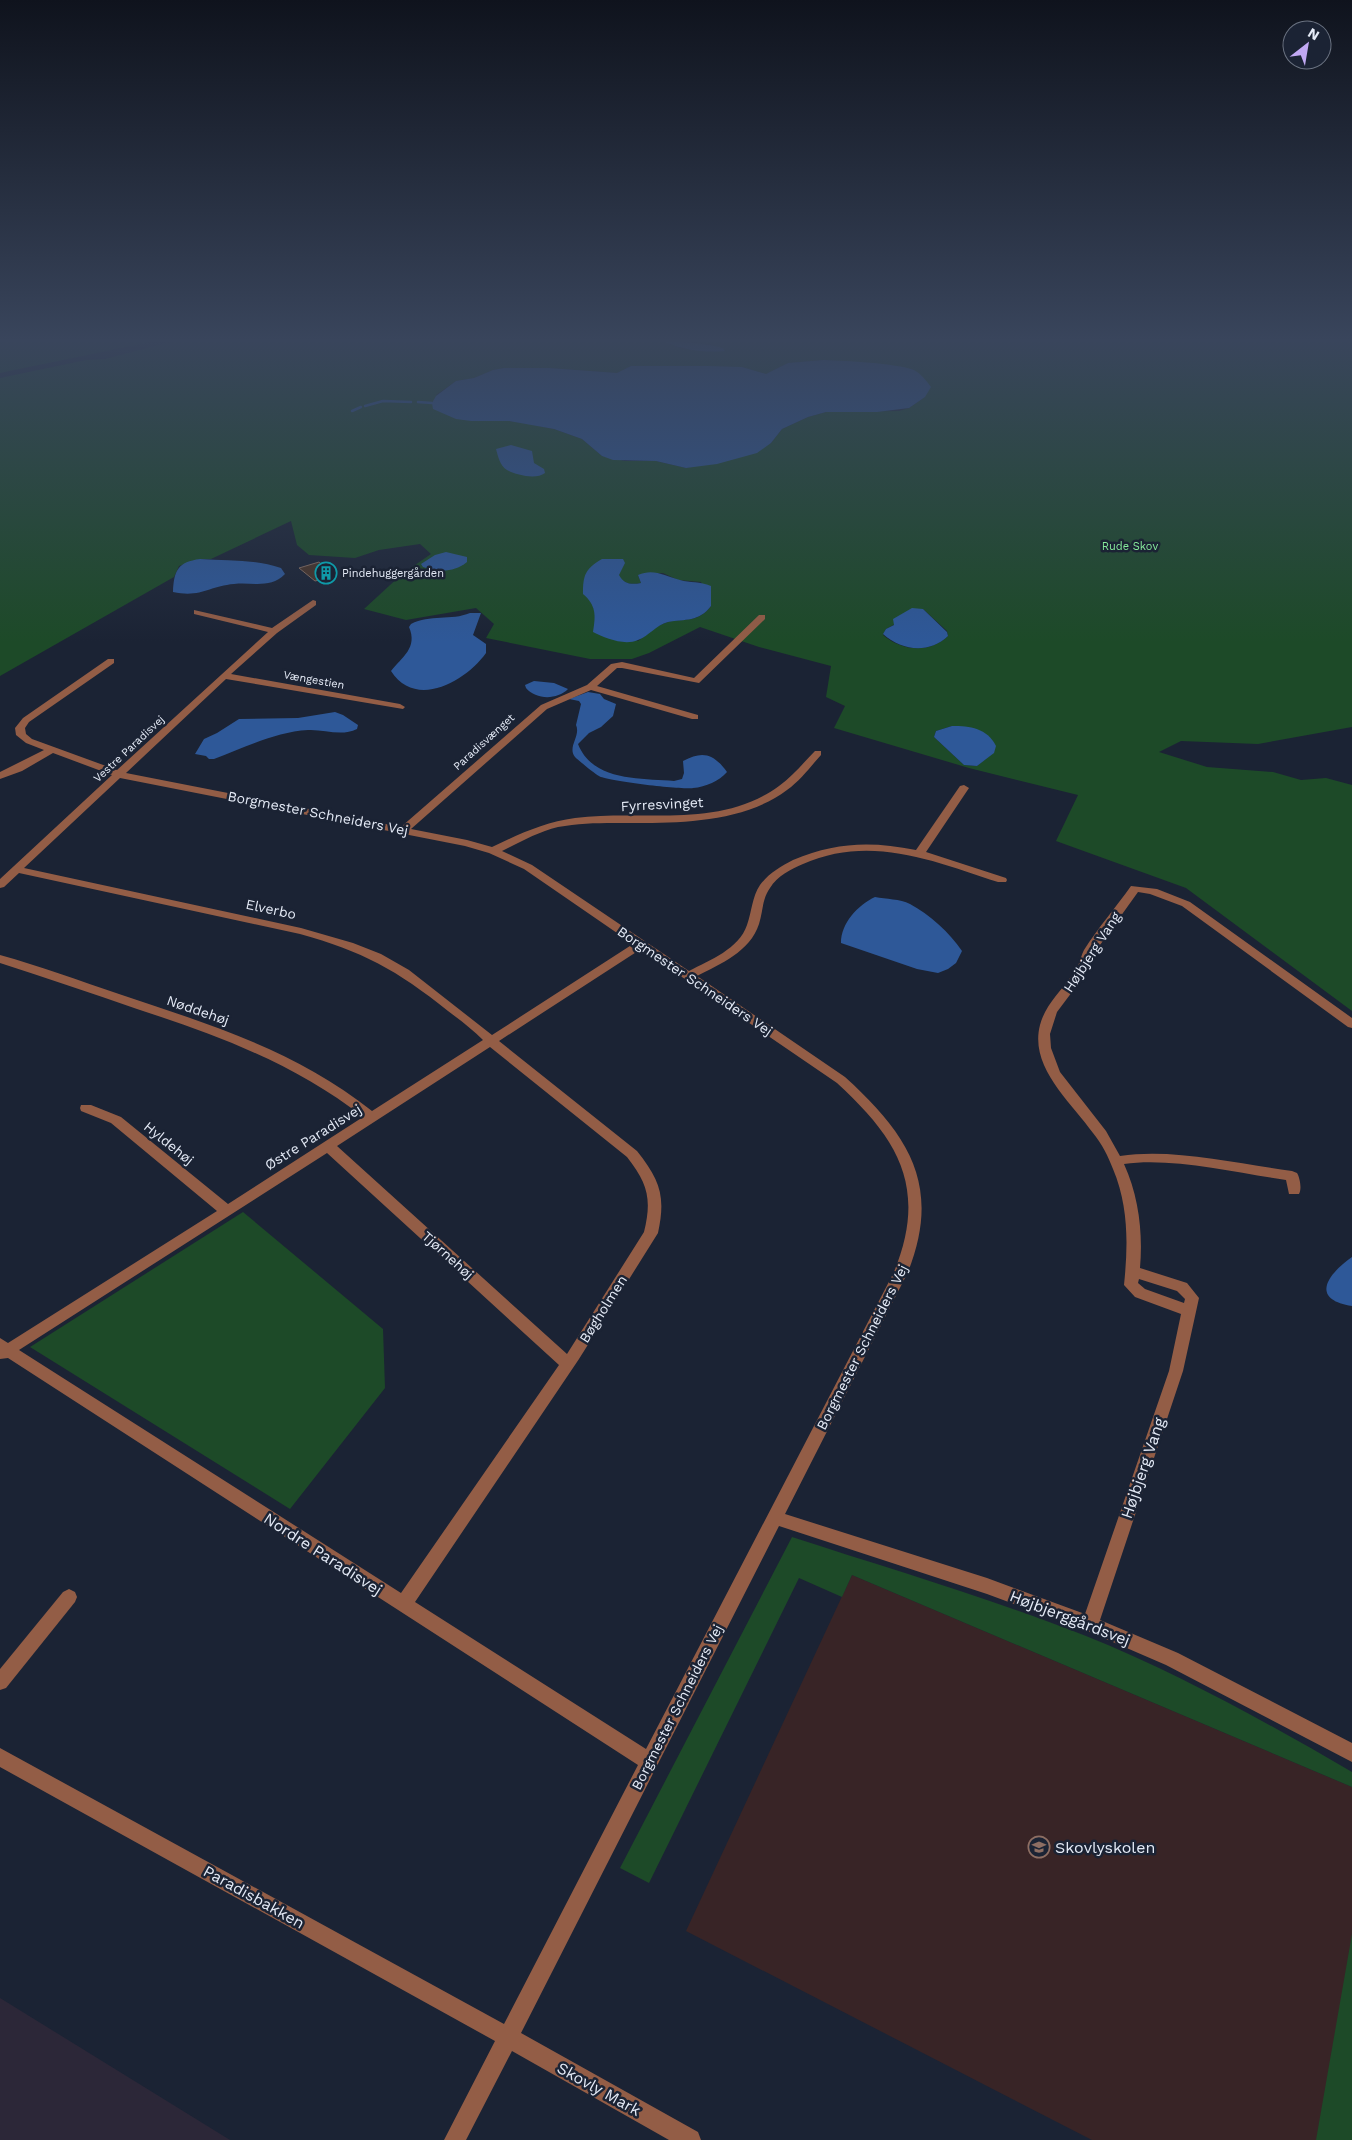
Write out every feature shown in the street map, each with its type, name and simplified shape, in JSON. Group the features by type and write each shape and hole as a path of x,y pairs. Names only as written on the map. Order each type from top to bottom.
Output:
{"street":[{"name":"Vestre Paradisvej","path":"0,885 224,676 274,631 313,603"},
{"path":"197,612 274,631"},
{"name":"Paradisvænget","path":"404,830 544,706 590,687 614,666 622,665 696,681 762,617"},
{"name":"Borgmester Schneiders Vej","path":"112,661 26,720 20,728 21,735 28,741 120,775 467,843 494,851 528,867 841,1080 869,1105 889,1129 905,1158 914,1187 916,1217 911,1245 901,1272 455,2140"},
{"name":"Vængestien","path":"224,676 400,706"},
{"path":"590,687 694,717"},
{"path":"0,776 18,769 52,750"},
{"name":"Fyrresvinget","path":"494,851 534,831 565,822 699,818 732,810 760,800 781,788 798,776 818,753"},
{"path":"920,853 964,788"},
{"path":"688,976 732,951 744,941 753,927 758,899 766,884 801,860 825,852 856,847 898,848 920,853 1002,880"},
{"name":"Elverbo","path":"18,870 301,930 347,944 377,957 403,972 481,1030 491,1041"},
{"name":"Højbjerg Vang","path":"1090,1624 1176,1371 1190,1311 1140,1293 1131,1285 1134,1231 1126,1187 1116,1161 1096,1126 1058,1080 1046,1056 1044,1033 1051,1012 1087,962 1089,952 1135,888 1153,891 1186,904 1352,1024"},
{"name":"Østre Paradisvej","path":"2,1350 227,1211 641,944"},
{"name":"Nøddehøj","path":"0,960 220,1032 278,1058 318,1079 347,1098 372,1118"},
{"name":"Bøgholmen","path":"403,1606 568,1364 651,1233 656,1211 655,1192 649,1174 632,1154 491,1041"},
{"name":"Hyldehøj","path":"86,1108 116,1120 227,1211"},
{"name":"Tjørnehøj","path":"328,1146 568,1364"},
{"path":"1116,1161 1143,1157 1165,1158 1292,1176 1294,1191"},
{"name":"Nordre Paradisvej","path":"2,1350 649,1761"},
{"name":"Højbjerggårdsvej","path":"774,1518 987,1586 1090,1624 1172,1659 1351,1750"},
{"path":"0,1682 69,1597"},
{"name":"Paradisbakken","path":"0,1757 508,2037"},
{"name":"Skovly Mark","path":"508,2037 690,2140"}],"shaded area":[{"name":"Skovlyskolen","path":"852,1575 1352,1787 1352,2140 1092,2140 686,1931"},
{"path":"0,1998 230,2140 0,2140"}],"green space":[{"name":"Rude Skov","path":"0,442 585,442 602,456 625,461 656,461 686,468 772,442 1352,442 1352,727 1258,744 1181,741 1159,752 1207,767 1273,772 1301,780 1326,778 1352,785 1352,1011 1186,888 1056,841 1078,795 969,768 834,728 845,706 826,697 831,666 759,647 700,627 649,653 632,659 590,659 486,638 494,624 476,608 406,620 364,609 402,574 431,554 420,544 379,550 355,558 309,555 297,545 291,521 211,559 200,559 179,566 174,577 0,676","holes":["625,563 618,575 628,583 641,583 638,575 663,573 678,580 701,582 711,606 701,615 691,619 660,625 638,641 596,616 592,602","923,609 947,631 948,636 941,642 924,648 907,647 883,635 886,629","952,726 994,752 977,766 964,765 934,737 936,731"]},
{"path":"243,1212 383,1329 385,1388 290,1509 30,1347"},
{"path":"792,1537 1013,1609 1120,1650 1221,1699 1352,1772 1352,1787 852,1575 842,1597 799,1578 649,1883 620,1868"},
{"path":"1352,1934 1352,2140 1316,2140"}],"water":[{"path":"585,442 772,442 757,453 717,464 686,468 656,461 613,460 602,456"},
{"path":"511,445 532,451 534,463 544,469 545,473 537,476 526,476 507,470 500,461 496,449"},
{"path":"446,552 467,557 467,562 451,570 440,571 423,567 421,564 435,555"},
{"path":"200,559 261,563 281,568 285,574 273,582 261,584 225,585 191,594 173,592 176,573 179,568 187,562"},
{"path":"602,559 623,559 625,563 619,575 628,583 641,583 638,575 649,572 711,586 711,606 702,615 686,620 664,623 633,642 621,642 603,637 593,632 595,620 593,606 583,594 586,573"},
{"path":"912,608 923,609 947,632 948,636 932,646 916,648 898,644 883,634 886,629 894,625 893,619"},
{"path":"470,613 481,613 473,635 486,644 486,653 477,663 454,681 440,687 427,690 414,689 401,683 391,671 408,652 412,641 409,627 411,624 426,619 455,617"},
{"path":"534,681 554,683 568,689 553,697 535,695 525,685"},
{"path":"588,692 600,694 604,699 616,704 613,716 601,727 589,733 578,744 585,756 606,772 633,778 674,781 682,779 684,773 683,761 702,755 713,758 727,772 716,781 707,785 686,788 629,783 599,776 575,757 572,749 577,733 576,725 581,704 579,701 569,699"},
{"path":"335,712 358,725 357,729 339,733 314,730 296,731 260,741 214,759 195,754 204,739 239,719 298,718"},
{"path":"952,726 977,729 988,735 996,746 994,753 977,766 964,765 934,737 936,731"},
{"path":"875,897 906,902 932,919 951,937 962,951 956,963 938,973 917,969 841,943 847,922 857,910"},
{"path":"1352,1257 1352,1306 1339,1303 1330,1298 1327,1292 1327,1285 1336,1271"}],"building":[{"name":"Pindehuggergården","path":"319,562 336,576 315,581 299,568"}],"place":[{"name":"Pindehuggergården","path":"326,573"},
{"name":"Skovlyskolen","path":"1039,1847"}]}
